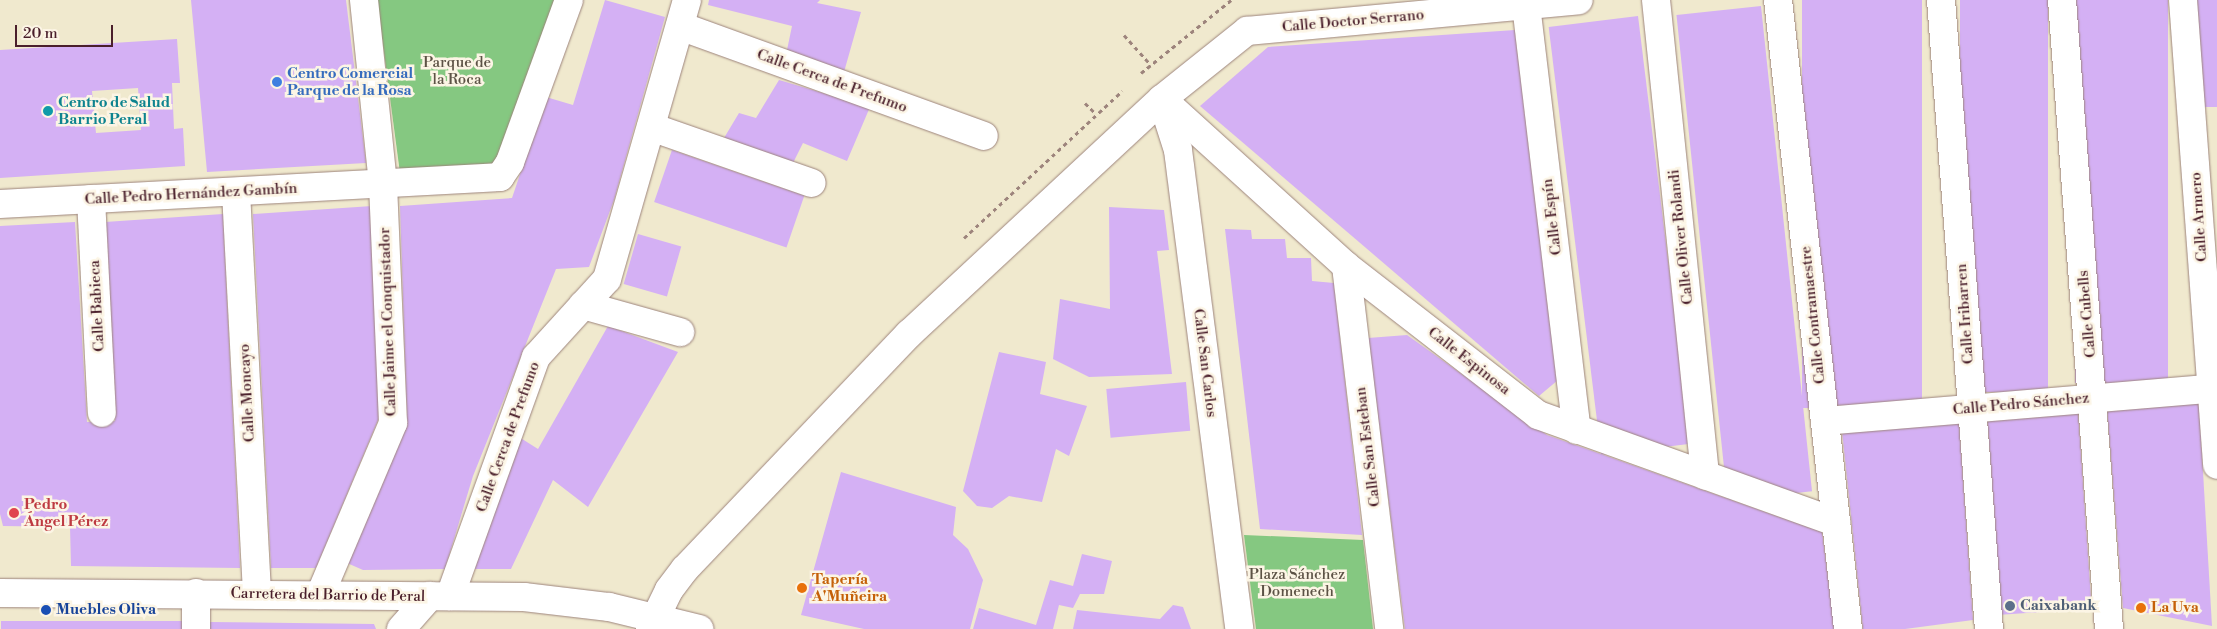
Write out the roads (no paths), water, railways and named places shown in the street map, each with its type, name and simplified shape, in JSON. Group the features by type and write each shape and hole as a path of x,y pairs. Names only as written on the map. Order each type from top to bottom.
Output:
{"street":[{"name":"Calle Jaime el Conquistador","path":"320,595 393,423 383,184 364,0"},
{"name":"Calle Pedro Hernández Gambín","path":"0,204 500,177 510,162 568,0"},
{"name":"Calle Cerca de Prefumo","path":"440,596 536,357 607,279 687,0"},
{"name":"Calle Doctor Serrano","path":"1162,99 1246,31 1579,0"},
{"name":"Calle Oliver Rolandi","path":"1656,0 1705,475"},
{"name":"Calle Contramaestre","path":"1778,0 1848,629"},
{"name":"Calle Iribarren","path":"1941,0 1989,629"},
{"name":"Calle Cubells","path":"2062,0 2094,398 2109,629"},
{"name":"Calle Armero","path":"2183,0 2214,388 2217,464"},
{"name":"Calle Espín","path":"1526,5 1577,430"},
{"name":"Calle Cerca de Prefumo","path":"680,26 984,136"},
{"name":"Calle Espinosa","path":"1162,99 1346,266 1538,415 1836,522"},
{"path":"652,623 685,569 909,334 1162,99"},
{"name":"Calle San Carlos","path":"1162,99 1178,150 1239,629"},
{"path":"651,126 812,183"},
{"name":"Calle Moncayo","path":"236,192 258,594"},
{"name":"Calle Babieca","path":"91,199 102,413"},
{"name":"Calle San Esteban","path":"1346,266 1389,629"},
{"path":"584,305 680,332"},
{"name":"Calle Pedro Sánchez","path":"1825,421 2214,388"},
{"name":"Carretera del Barrio de Peral","path":"0,593 440,596 576,602 652,623 699,629"},
{"path":"196,593 196,629"},
{"path":"401,629 440,596"}],"place":[{"name":"Centro Comercial Parque de la Rosa","path":"277,82"},
{"name":"Centro de Salud Barrio Peral","path":"48,111"},
{"name":"Pedro Ángel Pérez","path":"14,513"},
{"name":"Tapería A'Muñeira","path":"802,588"},
{"name":"Caixabank","path":"2010,606"},
{"name":"La Uva","path":"2141,608"},
{"name":"Muebles Oliva","path":"46,610"}],"park label":[{"name":"Parque de la Roca","path":"457,70"},
{"name":"Plaza Sánchez Domenech","path":"1297,582"}]}
